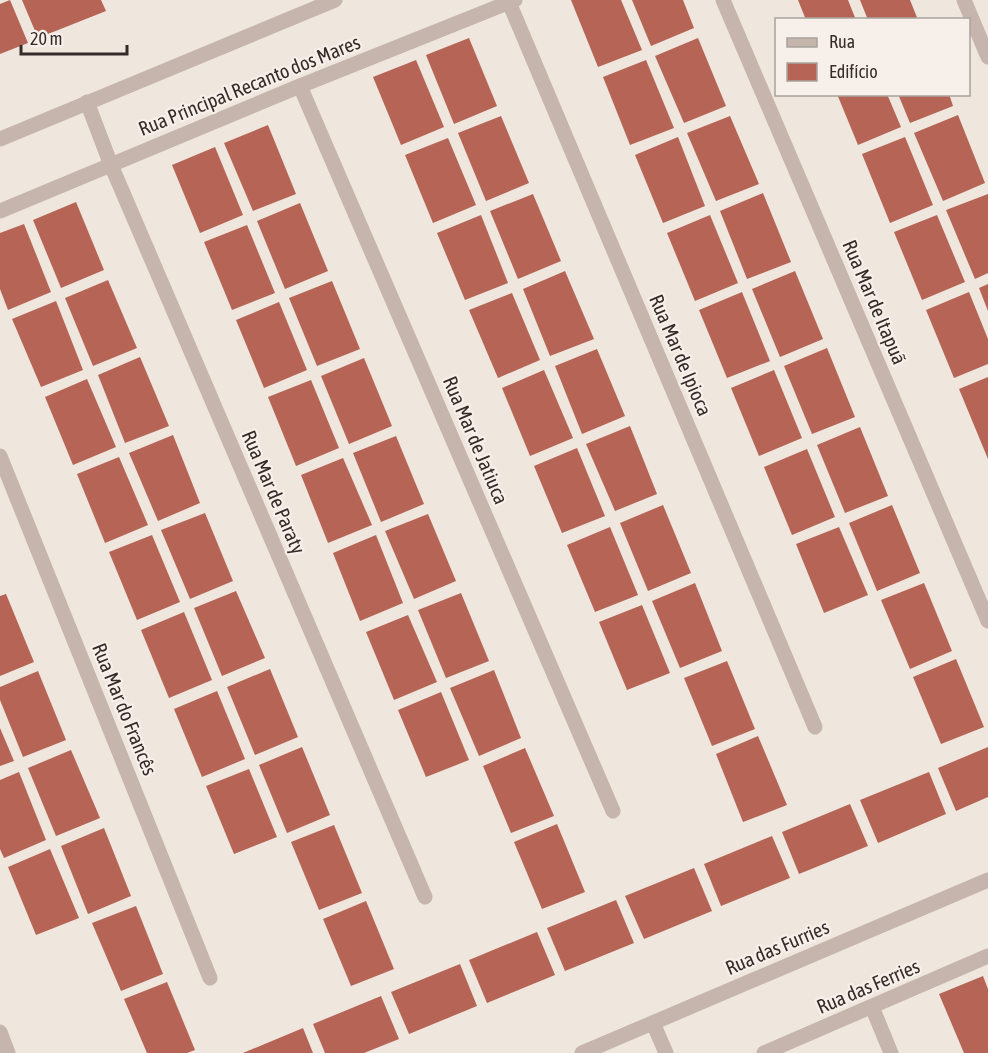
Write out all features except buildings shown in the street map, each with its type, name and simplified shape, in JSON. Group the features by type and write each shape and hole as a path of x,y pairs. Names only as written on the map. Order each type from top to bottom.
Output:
{"street":[{"path":"0,139 335,0"},
{"name":"Rua Mar de Itapuã","path":"723,0 988,621"},
{"path":"964,0 988,57"},
{"name":"Rua Principal Recanto dos Mares","path":"0,210 511,1"},
{"name":"Rua Mar de Ipioca","path":"511,1 815,727"},
{"name":"Rua Mar de Jatiuca","path":"300,86 613,811"},
{"name":"Rua Mar de Paraty","path":"87,102 111,165 425,897"},
{"name":"Rua Mar do Francês","path":"0,456 210,978"},
{"name":"Rua das Furries","path":"582,1053 988,880"},
{"name":"Rua das Ferries","path":"764,1053 988,956"},
{"path":"872,1007 891,1053"},
{"path":"653,1023 666,1053"},
{"path":"0,1032 8,1053"}]}
